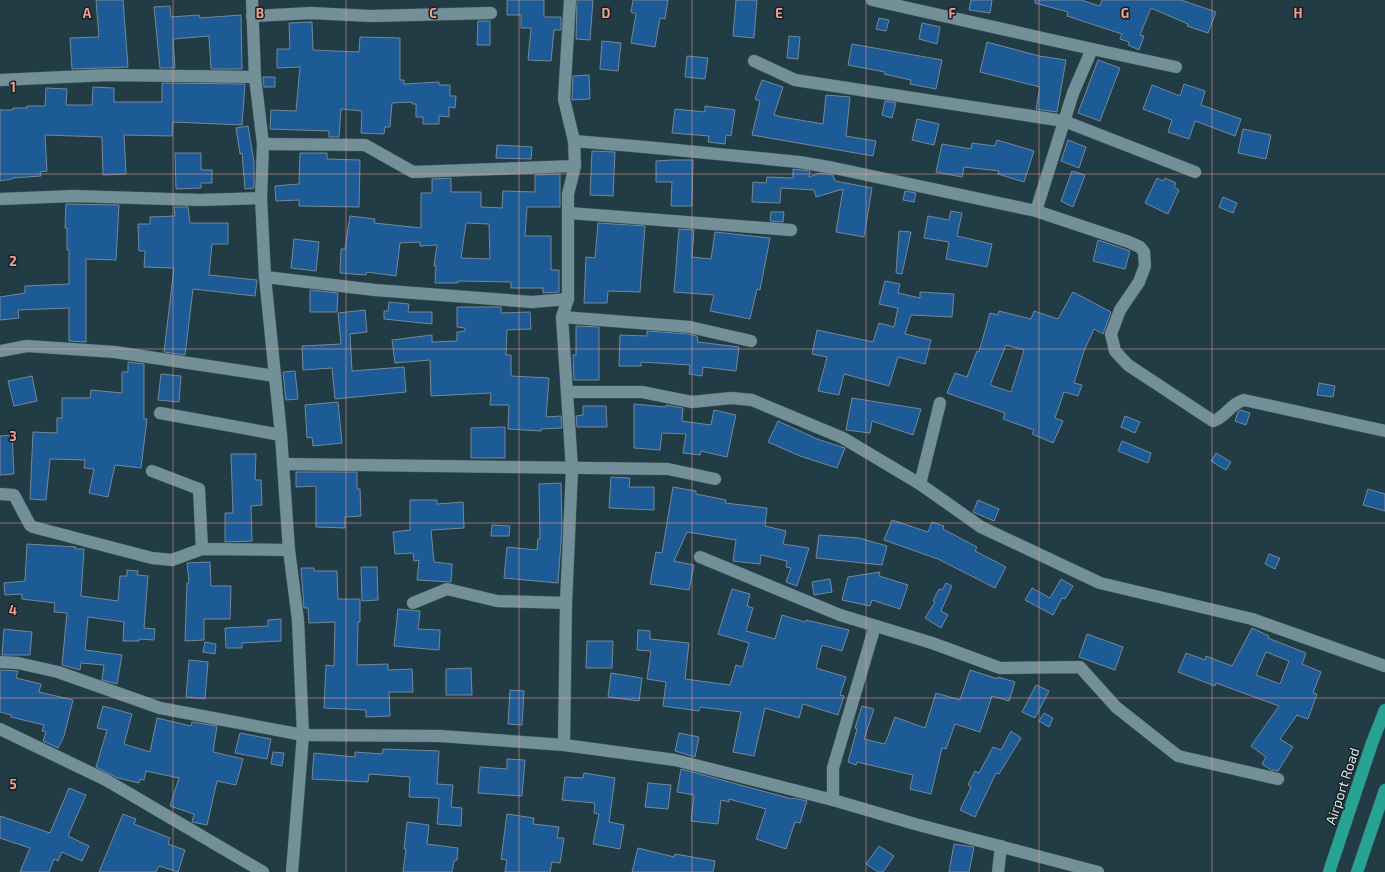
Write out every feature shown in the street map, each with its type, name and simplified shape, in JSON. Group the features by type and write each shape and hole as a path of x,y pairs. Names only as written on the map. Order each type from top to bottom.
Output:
{"highway":[{"name":"Airport Road","path":"1329,872 1372,743 1385,710"},
{"path":"1357,872 1385,790"}],"street":[{"path":"252,0 255,77 263,144 261,198 265,277 284,464 290,550 298,620 303,735 292,872"},
{"path":"564,745 566,603 572,469 562,316 568,299 568,194 575,166 574,141 564,99 570,0"},
{"path":"872,0 1176,67"},
{"path":"252,16 311,13 371,16 491,13"},
{"path":"1036,211 1064,121 1081,73 1092,49"},
{"path":"754,61 795,80 1064,121 1195,172"},
{"path":"0,80 108,75 255,77"},
{"path":"574,141 799,162 834,168 1036,211 1140,247 1144,252 1145,266 1139,282 1120,310 1111,334 1115,351 1128,365 1213,421 1220,418 1234,403 1244,400 1385,432"},
{"path":"263,144 365,145 413,172 575,166"},
{"path":"0,199 74,196 200,200 261,198"},
{"path":"569,213 790,230"},
{"path":"265,277 375,290 532,302 568,299"},
{"path":"562,316 690,327 751,341"},
{"path":"0,350 27,346 115,352 275,376"},
{"path":"568,392 642,392 692,402 732,398 752,400 843,438 920,484 981,527 1100,582 1252,620 1385,666"},
{"path":"920,484 940,404"},
{"path":"160,413 281,435"},
{"path":"284,464 572,469 668,469 715,479"},
{"path":"152,471 199,489 202,549"},
{"path":"0,494 14,495 30,525 48,532 152,558 172,560 202,549 290,550"},
{"path":"700,557 840,615 932,643 1000,668 1080,667 1116,708 1178,756 1278,778"},
{"path":"413,603 447,589 497,601 566,603"},
{"path":"833,800 833,768 875,626"},
{"path":"0,662 18,663 58,672 160,708 303,735 440,736 564,745 674,760 833,800 915,824 1098,872"},
{"path":"0,729 106,780 263,872"},
{"path":"998,872 1001,846"}],"building":[{"path":"96,0 123,0 128,67 72,69 70,38 99,37"},
{"path":"507,0 544,0 544,17 561,17 561,30 554,30 551,61 528,60 531,28 521,28 521,15 507,15"},
{"path":"577,0 593,0 590,40 576,39"},
{"path":"633,0 668,0 665,19 660,18 655,47 631,43 636,14 631,12"},
{"path":"736,0 757,0 754,38 733,36"},
{"path":"971,0 992,0 990,13 969,10"},
{"path":"1035,0 1081,0 1100,6 1102,0 1181,0 1216,12 1208,33 1187,26 1188,24 1151,8 1140,35 1144,36 1139,50 1128,45 1129,42 1120,39 1122,34 1067,16 1068,12 1035,3"},
{"path":"170,6 171,17 199,15 200,18 241,15 242,69 211,69 209,36 173,39 175,68 160,68 154,7"},
{"path":"879,18 889,20 886,31 876,29"},
{"path":"478,21 490,21 490,45 477,45"},
{"path":"312,22 313,50 359,52 360,37 400,38 400,80 404,80 404,84 439,82 439,85 450,85 450,96 456,96 455,108 449,107 449,117 439,116 439,124 423,124 423,117 416,117 416,104 412,104 412,102 392,103 390,127 385,127 384,134 361,133 362,111 341,109 339,137 329,137 329,131 270,129 271,110 296,111 300,67 277,68 277,49 290,49 289,23"},
{"path":"922,23 940,27 937,44 919,39"},
{"path":"789,36 800,37 798,59 787,58"},
{"path":"602,41 621,43 618,71 600,69"},
{"path":"987,42 1039,56 1066,60 1057,112 1036,109 1040,87 980,72"},
{"path":"852,44 942,60 936,89 910,84 911,80 884,74 885,72 848,65"},
{"path":"687,56 708,58 705,79 685,77"},
{"path":"1098,60 1120,68 1100,121 1078,113"},
{"path":"589,75 590,99 572,100 573,76"},
{"path":"263,77 275,77 275,87 264,87"},
{"path":"762,80 783,87 774,115 782,117 823,124 826,95 850,97 846,136 876,141 873,156 752,135 760,101 755,99"},
{"path":"162,83 245,84 242,125 173,122 172,136 124,135 126,174 103,175 102,137 45,135 47,171 40,172 41,176 12,178 0,181 0,110 27,108 27,106 45,106 46,88 67,89 66,105 92,105 93,87 114,88 114,102 162,102"},
{"path":"1184,84 1205,91 1201,105 1241,119 1235,136 1195,121 1189,139 1168,132 1172,120 1143,109 1152,85 1180,96"},
{"path":"885,101 896,103 892,118 882,115"},
{"path":"705,106 735,110 731,136 726,135 725,144 708,142 709,136 672,133 675,109 705,112"},
{"path":"917,119 939,124 934,145 912,140"},
{"path":"248,126 254,162 254,188 245,189 242,153 240,154 236,128"},
{"path":"1243,129 1271,135 1266,159 1238,153"},
{"path":"997,140 1034,151 1024,182 998,174 999,171 964,167 962,177 936,172 942,144 971,149 972,143 995,146"},
{"path":"1068,140 1086,147 1079,168 1061,161"},
{"path":"497,145 532,147 531,159 496,158"},
{"path":"592,151 615,152 613,196 590,195"},
{"path":"175,153 201,153 201,170 212,170 212,183 201,183 201,188 176,189"},
{"path":"300,153 327,153 327,159 360,160 359,207 299,206 299,200 276,201 275,186 299,184"},
{"path":"693,160 692,206 671,206 672,182 656,182 656,161"},
{"path":"793,169 810,171 809,177 820,173 833,175 835,181 872,188 864,237 836,232 843,189 816,197 814,190 781,188 780,203 752,202 753,182 766,183 767,177 793,178"},
{"path":"1072,171 1085,175 1073,207 1061,201"},
{"path":"560,174 560,207 527,207 525,236 551,236 551,270 559,270 559,292 543,293 543,288 511,288 511,282 458,281 458,283 435,283 436,266 434,266 437,245 420,246 420,242 400,243 396,276 367,272 366,275 340,273 341,249 345,249 350,216 375,219 374,223 421,228 421,193 432,193 432,179 451,178 451,192 481,192 481,207 502,208 503,191 535,192 535,175","holes":["466,223 489,224 490,259 461,258"]},
{"path":"1157,178 1163,181 1165,178 1176,183 1174,187 1179,190 1168,214 1145,203"},
{"path":"905,191 916,193 914,202 903,200"},
{"path":"1223,197 1237,203 1233,213 1219,207"},
{"path":"66,204 119,205 116,260 86,259 86,342 69,341 69,308 18,310 19,318 0,320 0,297 25,293 25,286 69,284 69,250 67,250 67,228 65,228"},
{"path":"174,207 188,207 190,223 228,223 228,244 212,244 209,275 257,280 255,296 193,289 185,355 164,352 174,268 144,267 145,251 139,251 138,224 150,224 150,217 175,216"},
{"path":"951,211 962,213 957,236 992,244 987,267 946,259 949,242 924,238 928,216 949,220"},
{"path":"771,212 784,212 783,222 770,221"},
{"path":"598,223 645,226 640,292 608,291 607,303 584,303 586,257 595,258"},
{"path":"679,229 694,230 692,257 711,259 715,232 770,238 760,290 757,289 750,319 710,311 714,295 674,292"},
{"path":"899,231 911,232 902,274 896,273"},
{"path":"294,239 319,242 316,271 291,268"},
{"path":"1098,240 1130,251 1125,269 1093,261"},
{"path":"885,281 900,284 898,293 920,298 920,292 954,294 952,317 911,315 905,334 931,340 925,364 898,357 889,386 844,374 839,395 818,391 827,357 812,354 817,330 873,342 879,323 894,327 898,308 879,304"},
{"path":"310,290 338,293 337,312 310,312"},
{"path":"1073,292 1111,312 1103,334 1094,329 1084,351 1074,383 1082,385 1078,396 1064,392 1055,418 1063,421 1053,443 1032,434 1034,430 1003,419 1005,413 947,393 955,373 967,377 977,351 979,352 990,313 998,315 999,311 1031,319 1034,311 1058,319","holes":["1006,345 1024,350 1011,392 990,385"]},
{"path":"389,302 409,304 408,312 432,312 432,324 384,319 384,311 388,311"},
{"path":"457,307 501,307 501,313 530,312 531,329 507,330 506,355 511,355 511,376 549,378 546,417 561,416 562,428 541,429 541,431 508,429 509,405 490,405 491,393 431,396 430,360 395,363 392,340 432,335 432,342 457,341 457,332 465,331 465,328 457,327"},
{"path":"365,310 367,332 350,334 352,371 404,367 406,392 335,399 332,368 303,370 302,346 341,344 338,313"},
{"path":"576,326 599,327 599,380 574,380 573,355 576,355"},
{"path":"647,331 689,334 697,336 698,342 739,347 736,371 703,367 702,376 689,374 690,365 641,362 641,366 619,366 620,335 647,336"},
{"path":"128,362 144,364 144,419 147,419 141,468 115,465 108,497 89,493 94,469 84,468 85,460 50,459 46,500 30,499 33,432 57,433 57,418 62,418 62,398 90,398 91,390 122,393 122,372 128,372"},
{"path":"295,371 298,399 286,400 283,372"},
{"path":"161,374 181,376 179,402 158,400"},
{"path":"32,376 37,401 14,406 8,381"},
{"path":"1319,383 1335,386 1333,397 1317,395"},
{"path":"852,398 921,409 913,435 872,421 870,433 846,430"},
{"path":"338,402 342,443 313,446 312,437 307,438 305,405"},
{"path":"634,404 666,407 666,405 683,408 682,421 711,425 714,410 736,415 727,457 701,451 700,455 683,453 686,434 662,433 660,450 634,448"},
{"path":"583,406 606,406 607,427 577,427 576,416 583,415"},
{"path":"1240,410 1250,413 1246,425 1235,421"},
{"path":"1125,416 1140,422 1135,433 1121,427"},
{"path":"778,421 817,439 845,448 837,468 800,456 768,442"},
{"path":"505,427 505,458 471,458 471,428"},
{"path":"12,435 14,474 0,475 0,436"},
{"path":"1122,441 1151,453 1148,463 1118,451"},
{"path":"1216,453 1231,462 1226,470 1211,461"},
{"path":"231,454 256,454 255,480 261,480 262,505 251,506 252,541 225,542 225,513 233,513"},
{"path":"296,472 357,472 357,489 360,489 361,516 345,517 345,528 316,527 316,486 296,487"},
{"path":"611,477 630,478 629,487 654,487 654,510 609,508"},
{"path":"561,483 562,528 558,583 504,578 507,547 537,550 538,539 540,539 539,484"},
{"path":"673,487 696,491 696,494 726,500 725,503 767,508 765,526 786,531 783,544 809,548 797,586 786,582 791,568 786,567 787,561 761,555 760,564 733,561 736,540 687,532 674,561 694,565 689,590 650,584 656,552 662,553"},
{"path":"1368,489 1385,494 1385,511 1363,505"},
{"path":"410,500 437,500 437,504 463,502 464,528 431,530 434,562 452,564 451,582 417,580 419,560 414,561 413,553 395,554 393,532 410,530"},
{"path":"978,500 999,509 994,521 973,512"},
{"path":"892,520 928,532 932,522 944,526 943,529 977,547 975,551 1006,567 995,588 938,559 884,540"},
{"path":"492,525 510,526 509,536 491,536"},
{"path":"819,535 859,538 887,546 882,565 816,558"},
{"path":"27,544 76,547 75,549 84,549 81,596 118,601 120,576 127,576 127,570 138,571 137,575 148,576 144,628 155,629 154,640 139,639 139,641 123,641 124,622 88,617 85,650 122,655 117,684 102,680 104,665 81,663 80,670 62,665 67,613 54,612 55,603 22,599 22,594 5,595 4,583 25,581"},
{"path":"1269,554 1280,558 1275,569 1265,564"},
{"path":"210,562 211,586 231,586 230,619 204,619 204,640 185,641 187,583 189,583 187,563"},
{"path":"361,567 377,567 378,600 362,601"},
{"path":"301,568 314,568 314,571 337,571 338,599 360,599 357,665 388,664 388,670 412,669 413,692 389,692 390,716 366,717 366,710 324,708 326,665 334,666 335,622 309,623 308,608 304,608"},
{"path":"880,572 879,576 908,585 900,609 872,600 870,606 842,600 848,577"},
{"path":"830,579 832,592 814,595 812,582"},
{"path":"1061,579 1073,586 1065,599 1062,598 1053,615 1025,600 1032,588 1050,598"},
{"path":"946,583 952,586 941,611 948,615 941,628 925,618 935,602 933,601 939,589 942,590"},
{"path":"732,589 750,594 747,606 753,608 746,631 775,639 782,615 805,622 806,620 849,630 842,651 822,645 816,668 846,677 840,695 844,696 838,715 803,704 799,718 765,708 754,756 733,752 741,712 700,707 699,711 663,706 666,682 647,679 651,651 637,650 638,630 650,631 650,639 689,643 685,679 730,685 736,665 742,667 749,643 718,634"},
{"path":"398,609 420,611 418,629 440,630 439,650 394,646"},
{"path":"281,619 281,641 242,643 242,648 226,648 225,628 268,626 268,620"},
{"path":"1252,628 1269,636 1268,638 1306,653 1302,664 1321,672 1313,693 1317,694 1308,719 1297,715 1280,739 1293,747 1278,771 1271,770 1262,764 1266,757 1251,746 1279,706 1216,683 1215,686 1178,672 1186,653 1205,660 1206,656 1232,666","holes":["1266,652 1289,661 1280,684 1256,675"]},
{"path":"4,629 32,632 30,655 2,655"},
{"path":"1087,634 1123,647 1115,670 1079,657"},
{"path":"587,641 613,641 612,668 586,668"},
{"path":"205,642 216,644 215,654 203,652"},
{"path":"189,660 208,662 205,699 186,697"},
{"path":"471,668 472,695 446,695 446,669"},
{"path":"0,670 18,671 16,678 41,684 39,692 73,700 64,736 58,748 43,741 46,732 42,731 44,725 11,717 11,715 0,712"},
{"path":"970,670 998,679 998,677 1015,682 1009,701 992,696 980,732 955,724 946,749 942,748 931,794 910,789 913,775 857,762 856,765 848,762 857,729 855,728 862,706 874,709 864,739 885,744 895,717 925,728 936,693 960,700"},
{"path":"611,673 642,678 639,701 608,697"},
{"path":"1036,685 1049,691 1035,718 1022,712"},
{"path":"510,690 524,691 522,725 508,724"},
{"path":"103,706 132,714 124,744 150,752 157,718 191,726 192,722 217,726 213,752 243,759 236,785 217,781 207,825 192,822 194,814 170,806 179,778 146,771 144,780 140,779 139,783 118,778 96,767 107,730 97,728"},
{"path":"1044,713 1053,718 1049,727 1039,721"},
{"path":"1011,731 1021,738 999,774 996,773 975,817 960,810 971,787 968,785 975,771 979,773 993,747 1001,750"},
{"path":"240,733 271,739 267,759 235,753"},
{"path":"679,733 699,737 695,757 675,751"},
{"path":"383,749 439,751 437,784 453,785 451,807 462,808 461,826 437,824 439,798 409,797 410,777 369,774 368,782 312,779 314,753 355,757 355,752 382,754"},
{"path":"273,752 284,753 282,766 271,764"},
{"path":"507,759 525,760 522,796 478,793 480,767 507,769"},
{"path":"681,769 792,799 807,801 800,823 795,822 786,849 756,839 766,809 729,799 729,802 721,800 718,824 691,821 694,795 677,792"},
{"path":"584,773 615,778 609,822 624,825 620,849 593,844 599,814 594,813 595,803 562,800 565,777 583,778"},
{"path":"648,783 671,785 668,809 645,807"},
{"path":"69,788 86,795 68,836 89,846 82,861 62,852 58,861 54,859 49,872 20,872 30,848 0,838 0,816 50,833"},
{"path":"123,814 136,819 134,824 170,838 168,844 185,850 178,872 159,866 156,872 99,872"},
{"path":"507,814 534,818 533,824 559,827 557,838 564,838 560,863 552,862 550,872 505,872 507,860 501,859"},
{"path":"407,822 429,825 427,844 458,848 457,860 454,861 452,872 403,872"},
{"path":"954,844 974,847 969,872 949,872"},
{"path":"879,846 894,856 883,872 878,872 866,864"},
{"path":"638,848 674,857 675,854 715,861 713,872 632,872"}]}
